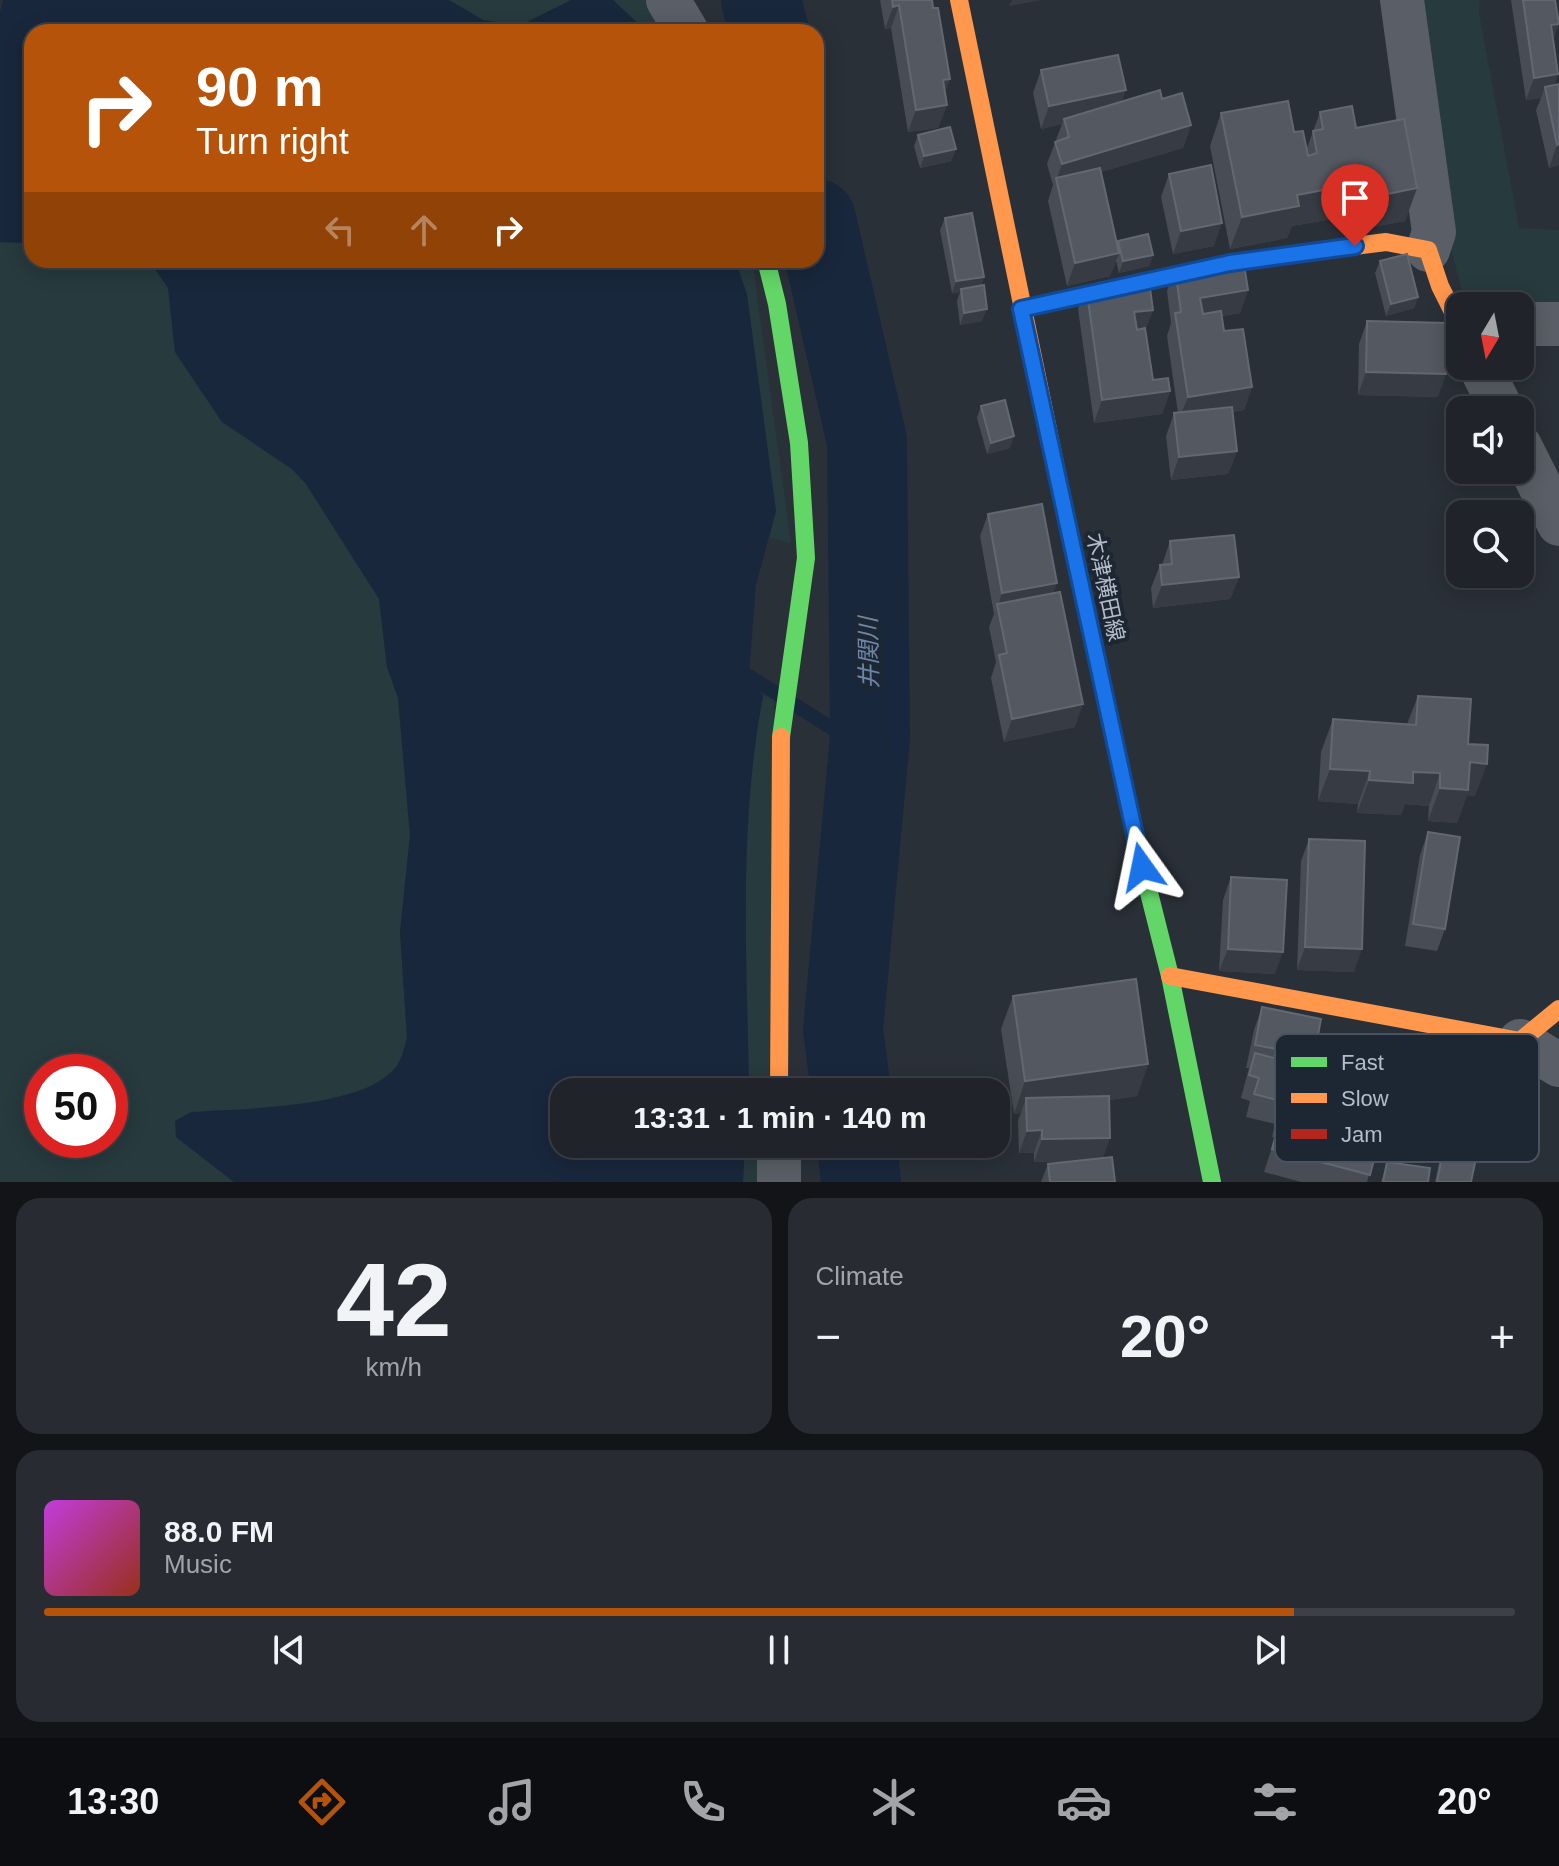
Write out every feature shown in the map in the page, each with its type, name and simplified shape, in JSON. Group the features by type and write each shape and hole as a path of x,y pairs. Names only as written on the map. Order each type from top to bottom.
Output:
{"street":[{"path":"668,0 682,24"},
{"name":"木津横田線","path":"959,0 1021,309 1142,867 1170,976 1212,1182"},
{"path":"1402,0 1434,232 1428,250 1446,298"},
{"path":"1021,309 1230,263 1386,242 1428,250"},
{"path":"768,268 777,304 799,443 806,558 779,756 779,1078"},
{"path":"1534,324 1559,324"},
{"path":"1534,474 1559,524"},
{"path":"1170,976 1482,1034"},
{"path":"1529,1034 1559,1009"},
{"path":"1539,1053 1559,1065"},
{"path":"779,1158 779,1182"}],"green space":[{"path":"449,0 571,0 523,24 483,20"},
{"path":"613,0 647,0 666,24 638,24"},
{"path":"1419,0 1480,0 1479,13 1519,228 1559,230 1559,319 1534,311 1534,292 1462,292 1446,231"},
{"path":"0,242 24,243 24,268 154,268 168,288 175,352 222,422 292,469 306,484 379,599 387,667 398,698 410,835 400,932 407,1038 395,1069 367,1090 176,1137 234,1182 0,1182"},
{"path":"736,268 753,268 791,543 769,538 776,511"},
{"path":"763,696 774,697 769,1078 749,1078 746,893 755,745"},
{"path":"744,1158 769,1158 768,1182 743,1182"}],"water":[{"path":"3,0 449,0 483,20 507,24 24,24 24,243 0,242 0,12"},
{"path":"571,0 613,0 638,24 523,24"},
{"path":"154,268 738,268 747,294 776,511 756,585 749,675 763,696 755,745 747,844 749,1078 550,1078 550,1158 744,1158 743,1182 234,1182 176,1137 175,1121 191,1112 331,1099 380,1081 396,1067 407,1038 400,932 410,835 398,698 387,667 379,599 306,484 292,469 222,422 175,352 168,288"}],"building":[{"path":"892,0 932,0 933,8 938,8 950,79 943,80 947,105 916,110 899,5 893,7"},
{"path":"1523,0 1555,0 1559,24 1551,25 1558,74 1534,78"},
{"path":"1118,55 1126,90 1049,106 1041,70"},
{"path":"1559,84 1559,144 1557,145 1545,87"},
{"path":"1160,90 1162,99 1182,93 1191,125 1062,164 1055,142 1069,137 1064,119"},
{"path":"1288,101 1294,132 1303,131 1308,156 1317,153 1313,131 1323,129 1320,112 1352,106 1356,128 1404,119 1417,188 1358,200 1355,184 1297,195 1299,206 1242,217 1221,113"},
{"path":"950,127 956,149 924,156 918,135"},
{"path":"1211,165 1222,223 1181,231 1169,174"},
{"path":"1100,168 1119,253 1075,263 1056,178"},
{"path":"972,213 984,277 956,281 945,218"},
{"path":"1148,234 1153,255 1123,261 1118,241"},
{"path":"1407,254 1418,297 1391,304 1380,261"},
{"path":"1243,258 1248,290 1200,298 1203,314 1221,311 1224,331 1243,329 1252,387 1188,397 1175,313 1181,312 1175,268"},
{"path":"1125,281 1127,291 1150,288 1153,310 1134,312 1137,330 1145,328 1153,380 1168,378 1170,391 1102,400 1086,286"},
{"path":"984,285 987,309 964,313 961,289"},
{"path":"1367,321 1446,323 1446,374 1366,372"},
{"path":"1005,400 1014,436 991,443 981,406"},
{"path":"1232,407 1237,451 1179,457 1174,413"},
{"path":"1042,504 1057,583 1002,593 988,514"},
{"path":"1234,535 1239,577 1162,585 1160,565 1172,564 1170,541"},
{"path":"1060,592 1083,704 1012,719 999,655 1007,653 997,604"},
{"path":"1418,696 1471,699 1468,744 1488,745 1487,764 1470,762 1468,790 1440,788 1440,773 1413,772 1413,783 1369,780 1370,771 1330,769 1333,719 1416,725"},
{"path":"1428,832 1460,837 1445,929 1413,924"},
{"path":"1309,839 1365,841 1362,949 1305,947"},
{"path":"1231,877 1287,880 1283,952 1228,949"},
{"path":"1136,979 1148,1064 1025,1081 1013,996"},
{"path":"1262,1007 1321,1019 1318,1034 1275,1034 1275,1049 1255,1045"},
{"path":"1255,1053 1275,1058 1275,1100 1254,1094 1259,1078 1249,1075"},
{"path":"1109,1096 1110,1138 1042,1139 1042,1130 1027,1131 1026,1098"},
{"path":"1112,1157 1115,1182 1050,1182 1048,1164"},
{"path":"1321,1162 1373,1162 1370,1175"},
{"path":"1387,1162 1430,1168 1428,1182 1383,1182"},
{"path":"1441,1162 1475,1162 1471,1182 1437,1182"}],"waterway":[{"name":"井関川","path":"761,0 767,24"},
{"name":"井関川","path":"824,254 867,441 870,737 843,1029 849,1078"},
{"path":"749,676 838,732 870,737"},
{"name":"井関川","path":"858,1158 861,1182"}],"traffic: fast":[{"path":"768,268 777,304 799,443 806,558 781,737"},
{"path":"1138,849 1170,976 1212,1182"}],"traffic: slow":[{"path":"959,0 1057,473"},
{"path":"1315,251 1386,242 1428,250 1446,298"},
{"path":"779,1078 781,737"},
{"path":"1170,976 1482,1034"},
{"path":"1529,1034 1559,1009"}],"traffic: jam":[{"path":"1021,309 1230,263 1315,251"},
{"path":"1057,473 1138,849"}],"route":[{"path":"1142,867 1021,309 1230,263 1355,246"}]}
